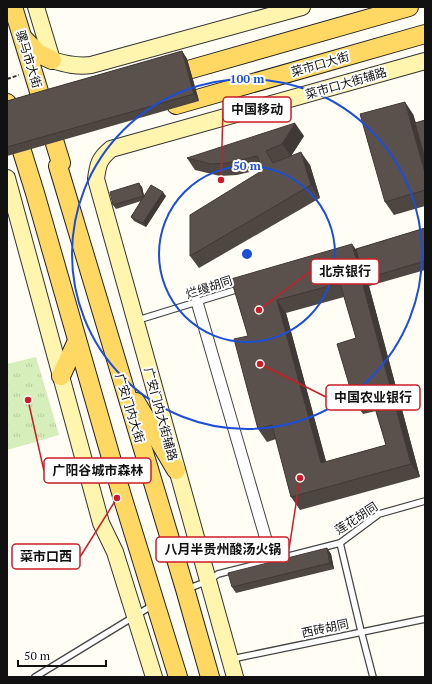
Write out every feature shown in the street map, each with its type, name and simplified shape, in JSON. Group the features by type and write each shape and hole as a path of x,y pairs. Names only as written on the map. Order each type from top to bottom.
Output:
{"main road":[{"name":"骡马市大街","path":"13,7 22,37 27,112"},
{"path":"152,81 409,7"},
{"name":"菜市口大街","path":"160,109 425,34"},
{"path":"22,37 38,54 52,60"},
{"path":"27,112 37,141"},
{"path":"27,112 37,141 37,201 122,496 178,677"},
{"name":"广安门内大街","path":"37,141 61,163 58,166 210,677"},
{"path":"61,376 78,341"},
{"path":"121,377 176,470"}],"street":[{"name":"骡马市大街","path":"36,7 52,60"},
{"path":"52,60 82,66 91,65 302,7"},
{"name":"菜市口大街辅路","path":"107,153 114,148 425,60"},
{"name":"广安门内大街辅路","path":"107,153 101,157 97,167 96,179 137,321 176,470 235,677"},
{"path":"7,178 11,203 61,376 100,523 115,552 136,615 154,677"},
{"path":"11,203 37,201"},
{"path":"197,302 272,560"}],"lane":[{"name":"烂缦胡同","path":"137,321 250,285"},
{"name":"莲花胡同","path":"185,589 208,581 218,574 340,543 379,514 425,501"},
{"path":"340,543 373,677"},
{"path":"35,677 155,604"},
{"name":"西砖胡同","path":"230,660 361,631 425,619"}],"green space":[{"path":"36,357 59,435 7,450 7,364"}],"building":[{"path":"182,51 194,94 7,147 7,101"},
{"path":"405,102 425,173 425,190 385,202 360,114"},
{"path":"425,120 425,159 415,123"},
{"path":"295,123 282,144 266,151 273,163 301,152 311,185 190,256 190,215 263,170 257,156 228,163 211,164 187,158"},
{"path":"139,183 143,196 113,205 110,192"},
{"path":"151,185 163,192 143,223 131,217"},
{"path":"425,228 425,261 364,279 356,249"},
{"path":"352,244 411,464 291,497 272,425 258,429 234,339 248,336 231,279","holes":["340,283 356,338 337,344 354,401 372,398 386,445 321,463 277,300"]},
{"path":"327,548 330,563 232,587 228,573"}],"place":[{"name":"中国移动","path":"221,180"},
{"name":"北京银行","path":"259,310"},
{"name":"中国农业银行","path":"260,364"},
{"name":"广阳谷城市森林","path":"28,400"},
{"name":"八月半贵州酸汤火锅","path":"300,478"},
{"name":"菜市口西","path":"117,498"}]}
